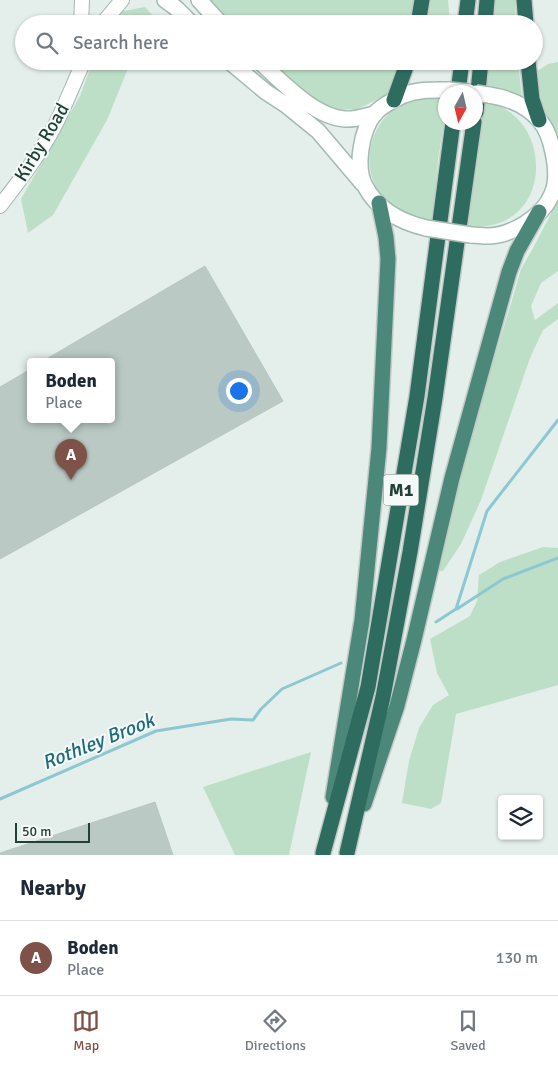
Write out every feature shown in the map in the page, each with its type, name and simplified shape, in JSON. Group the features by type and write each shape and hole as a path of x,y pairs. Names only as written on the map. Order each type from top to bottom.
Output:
{"highway":[{"path":"420,15 422,0"},
{"path":"467,15 468,0"},
{"path":"486,15 488,0"},
{"path":"524,0 525,15"},
{"path":"394,100 405,70"},
{"path":"455,85 459,70"},
{"path":"479,85 480,70"},
{"path":"529,70 532,98 540,120"},
{"name":"M1","path":"323,854 369,678 417,396 452,130"},
{"name":"M1","path":"347,854 383,696 410,552 435,398 473,130"},
{"path":"323,854 362,620 379,448 388,259 379,203"},
{"path":"347,854 397,706 452,478 510,272 517,251 539,212"}],"main road":[{"path":"165,0 183,15"},
{"path":"199,0 212,15"},
{"path":"240,70 318,130 368,192 391,214 426,228 487,236 507,233 529,221 539,212 552,194 556,165 552,146 540,120 517,103 502,97 483,94"},
{"path":"269,70 303,100 331,117 346,120 375,114"},
{"path":"363,184 361,150 365,133 375,114 384,106 404,95 429,89 438,90"}],"street":[{"path":"81,15 82,0"},
{"path":"110,15 122,0"},
{"name":"Kirby Road","path":"77,70 77,76"},
{"name":"Kirby Road","path":"0,206 37,156 64,107 80,70"}],"green space":[{"path":"202,0 415,0 412,15 216,15"},
{"path":"428,0 448,0 449,15 426,15"},
{"path":"495,0 515,0 516,15 493,15"},
{"path":"145,7 153,15 112,15 113,13"},
{"path":"558,62 558,144 543,108 536,72 543,70 543,67"},
{"path":"90,70 127,70 107,120 53,215 28,233 21,199 80,96"},
{"path":"275,70 401,70 390,93 358,109 333,110 321,106"},
{"path":"487,70 519,70 522,98 503,89 486,85"},
{"path":"438,97 438,130 443,130 438,160 433,221 415,218 391,205 380,194 373,180 370,166 370,151 374,136 381,123 391,111 404,103 415,98"},
{"path":"484,101 508,111 525,128 534,149 536,172 530,195 517,213 496,224 467,226 480,130 483,130"},
{"path":"558,198 558,271 541,283 531,306 535,320 558,303 558,319 543,330 530,358 481,500 461,544 443,571 434,571 478,411 521,269"},
{"path":"543,547 558,548 558,685 456,714 441,803 431,809 402,803 409,761 419,728 433,705 449,695 437,673 430,639 470,616 477,601 479,575 500,562"},
{"path":"311,752 289,855 235,855 203,787"}],"building":[{"path":"205,266 283,401 0,559 0,387 27,371 27,423 115,423 115,358 48,358"},
{"path":"155,802 173,855 0,855 0,853"}],"waterway":[{"name":"Rothley Brook","path":"436,622 456,609 487,511 558,420"},
{"name":"Rothley Brook","path":"457,609 503,579 558,558"},
{"name":"Rothley Brook","path":"0,799 156,731 231,719 253,720 261,709 282,689 341,663"}],"place":[{"name":"Boden","path":"71,480"}]}
